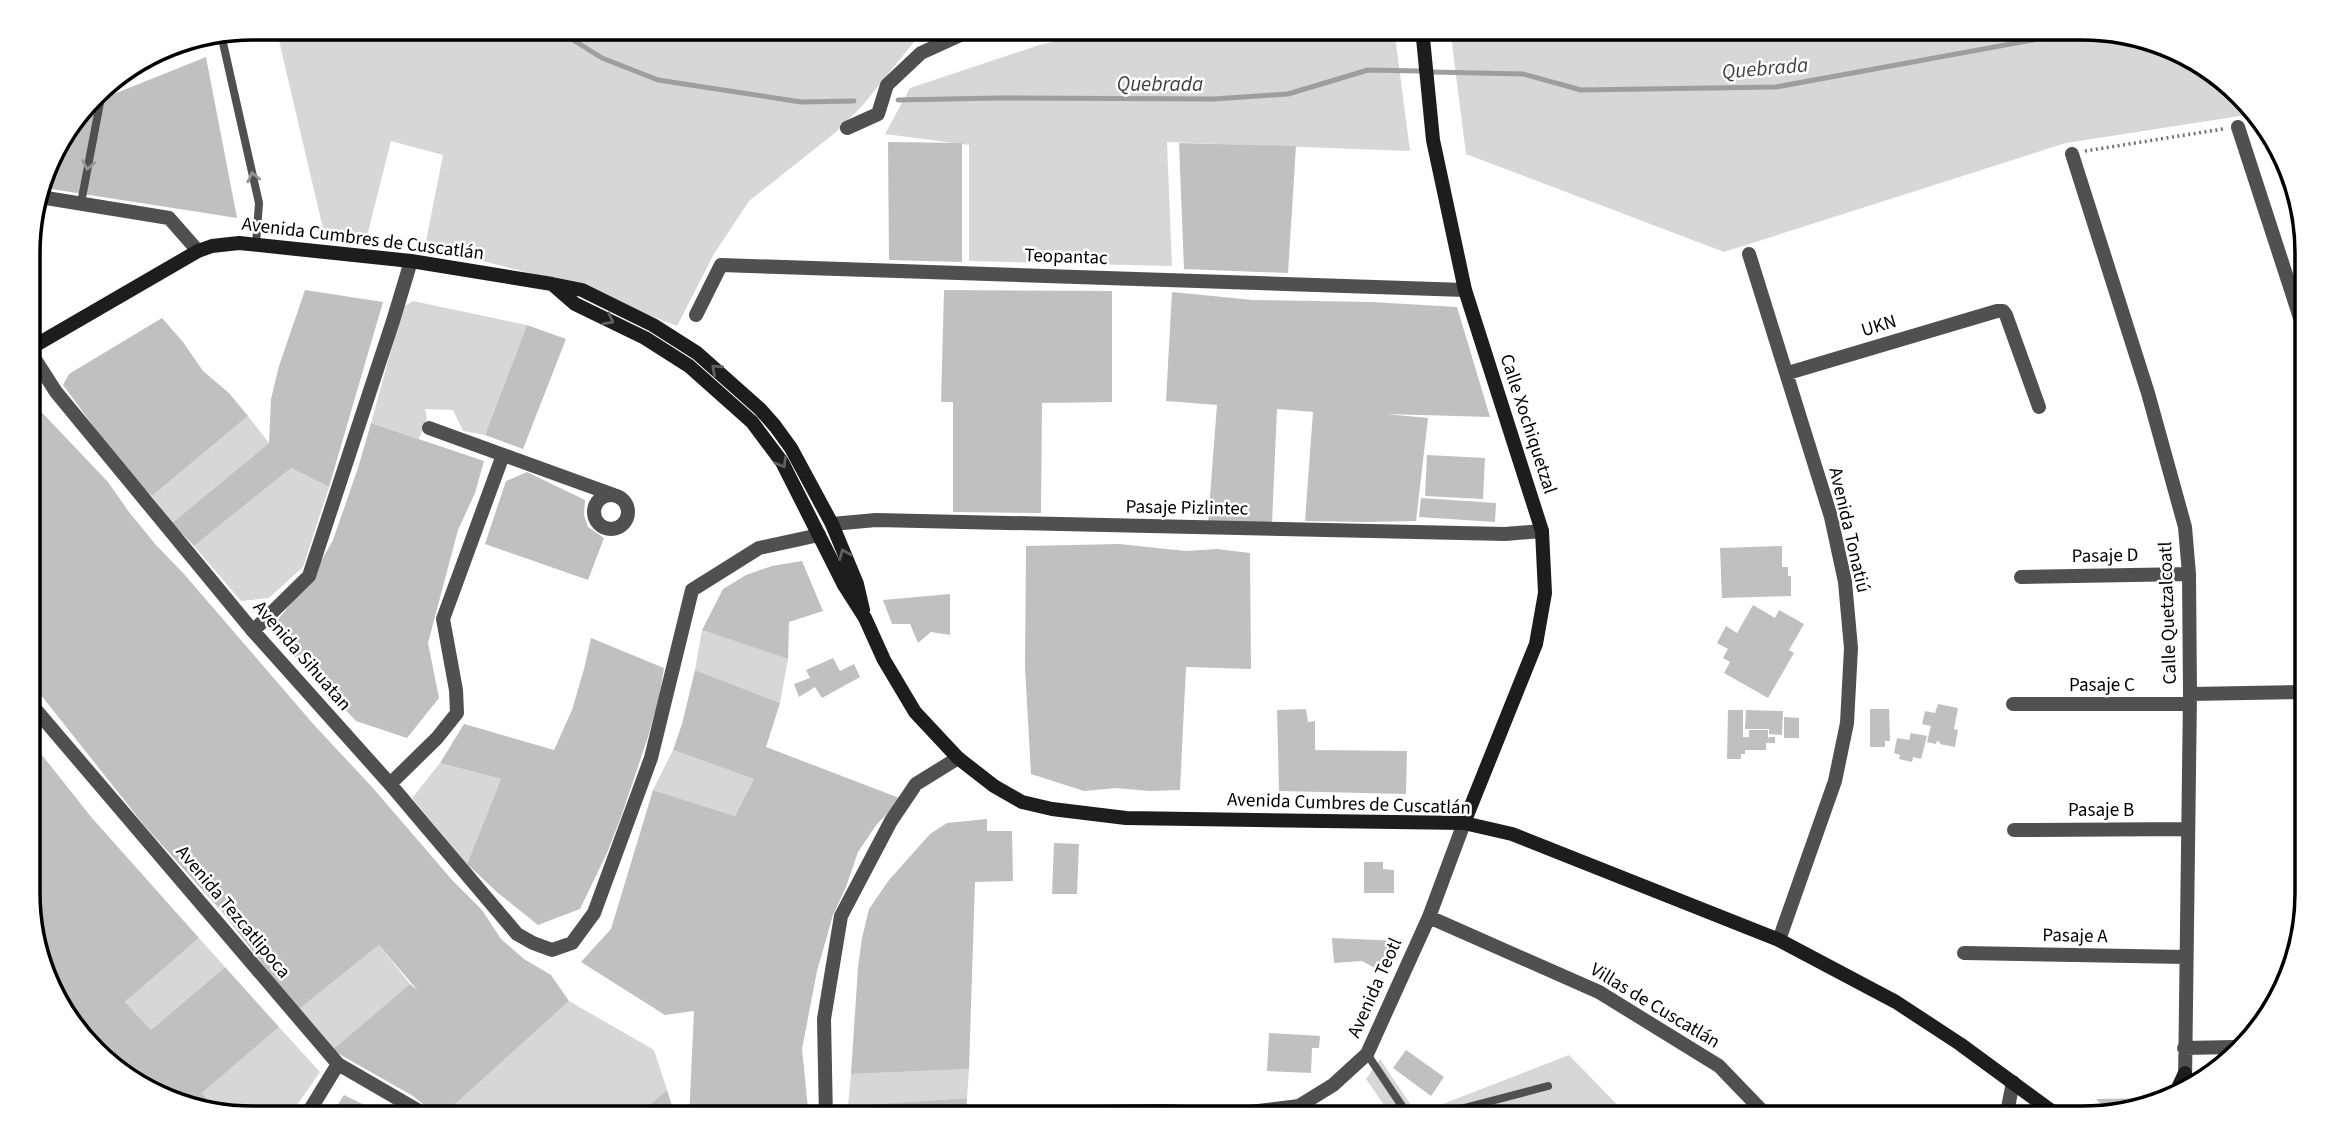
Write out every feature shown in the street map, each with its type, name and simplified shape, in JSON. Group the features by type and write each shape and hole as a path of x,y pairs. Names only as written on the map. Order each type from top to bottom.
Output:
{"main road":[{"name":"Calle Xochiquetzal","path":"1423,40 1433,139 1465,290 1542,531 1545,593 1536,644 1464,823"},
{"name":"Avenida Cumbres de Cuscatlán","path":"41,342 198,251 228,243 411,261 582,290 653,325 698,353 775,426 791,449 832,524 857,584 865,618"},
{"name":"Avenida Cumbres de Cuscatlán","path":"552,284 575,304 645,338 689,366 752,422 782,462 844,585 865,618 884,660 915,712 958,758 994,786 1023,802 1052,809 1126,818 1464,823 1512,834 1779,940 1896,1002 2043,1105"}],"street":[{"path":"847,128 878,114 887,85 921,53 948,41"},
{"path":"2238,127 2295,302"},
{"name":"Calle Quetzalcoatl","path":"2072,153 2172,476 2185,527 2189,574 2190,699 2185,1079"},
{"path":"48,198 169,218 198,251"},
{"path":"1749,254 1788,373"},
{"path":"253,631 309,576 411,261"},
{"name":"Teopantac","path":"696,315 721,265 1465,290"},
{"name":"UKN","path":"1788,373 2003,311 2007,315 2039,407"},
{"name":"Avenida Sihuatan","path":"41,368 56,392 253,631 390,783 517,934 552,950 572,943 594,913 651,758 692,590 759,548 819,535"},
{"name":"Avenida Tonatiú","path":"1779,940 1835,781 1847,723 1851,648 1845,582 1831,517 1788,373"},
{"path":"429,428 614,495"},
{"path":"390,783 437,737 457,713 456,690 443,619 503,455"},
{"name":"Pasaje Pizlintec","path":"832,524 876,520 1505,534 1542,531"},
{"name":"Pasaje D","path":"2021,577 2189,574"},
{"name":"Pasaje C","path":"2013,704 2190,699 2295,693"},
{"name":"Avenida Tezcatlipoca","path":"40,715 338,1064 409,1106"},
{"path":"826,1106 824,1019 841,916 891,821 916,784 958,758"},
{"name":"Avenida Teotl","path":"1308,1105 1367,1054 1429,917 1464,823"},
{"name":"Pasaje B","path":"2014,830 2188,829"},
{"name":"Villas de Cuscatlán","path":"1429,917 1600,992 1718,1066 1756,1105"},
{"name":"Pasaje A","path":"1964,953 2186,957"},
{"path":"2185,1048 2227,1048"},
{"path":"312,1106 338,1064"},
{"path":"2008,1105 2012,1082"}],"lane":[{"path":"221,43 259,203 256,244"},
{"path":"81,203 99,107"},
{"path":"1367,1054 1402,1105"},
{"path":"1475,1105 1549,1086"}],"path":[{"path":"2072,153 2251,124"}],"shaded area":[{"path":"1396,40 1410,151 1167,142 1172,266 969,261 969,145 885,134 910,88 1059,41"},
{"path":"1452,40 2109,42 2137,48 2176,62 2222,93 2244,115 2066,143 1724,252 1466,154"},
{"path":"279,41 915,41 863,105 836,132 749,201 714,254 677,326 564,282 425,246 443,155 391,141 365,244 325,237"},
{"path":"413,301 527,325 485,435 463,431 453,410 425,409 427,418 419,439 371,423 403,307"},
{"path":"248,416 269,443 172,523 152,496"},
{"path":"291,468 329,487 303,567 269,598 241,601 194,546"},
{"path":"702,630 788,659 780,703 695,670"},
{"path":"673,750 754,779 735,816 653,790"},
{"path":"440,763 501,779 467,864 412,798"},
{"path":"199,938 225,967 151,1030 125,1002"},
{"path":"379,945 410,984 332,1050 298,1010"},
{"path":"569,1001 654,1050 667,1090 648,1106 453,1106"},
{"path":"279,1027 320,1072 296,1106 226,1104 209,1101 202,1093"},
{"path":"1569,1055 1618,1105 1439,1105"},
{"path":"1380,1059 1411,1105 1384,1105 1366,1079"},
{"path":"969,1069 967,1098 848,1106 851,1074"}],"building":[{"path":"206,57 237,218 51,189 62,159 76,135 111,95"},
{"path":"888,142 962,143 962,262 889,260"},
{"path":"1179,143 1296,146 1288,273 1184,269"},
{"path":"305,290 383,302 329,487 291,468 194,546 172,523 269,443 271,399 279,366"},
{"path":"944,290 1112,291 1112,402 1042,403 1041,513 953,512 953,402 941,402"},
{"path":"1172,292 1253,300 1457,307 1490,417 1386,414 1428,418 1416,521 1305,521 1313,412 1277,409 1272,523 1208,522 1217,405 1166,401"},
{"path":"162,318 203,371 229,393 248,416 152,496 127,472 63,385 69,374"},
{"path":"527,325 566,339 523,449 485,435"},
{"path":"41,411 108,482 156,545 453,881 482,910 501,939 524,959 551,975 569,1001 453,1106 425,1106 413,1096 332,1050 410,984 418,991 379,945 298,1010 224,914 144,825 40,694"},
{"path":"371,423 484,461 475,493 458,530 428,643 439,698 407,738 356,721 270,630 315,572 333,540"},
{"path":"1427,455 1485,458 1483,499 1425,496"},
{"path":"527,472 585,500 584,515 588,527 604,538 588,580 485,544 506,481"},
{"path":"1421,498 1496,503 1495,522 1419,517"},
{"path":"1119,544 1186,551 1217,549 1250,553 1251,669 1186,667 1180,790 1116,788 1084,791 1031,774 1025,667 1026,546"},
{"path":"1782,546 1782,567 1788,567 1788,576 1791,576 1791,596 1722,598 1720,548"},
{"path":"802,561 823,611 789,622 788,659 702,630 723,589 746,575 772,566"},
{"path":"950,594 950,635 931,632 918,643 910,624 892,624 883,600"},
{"path":"1753,605 1775,618 1779,610 1804,624 1789,650 1794,653 1768,698 1724,673 1730,662 1723,658 1728,649 1717,643 1726,626 1737,633"},
{"path":"591,638 664,668 659,698 621,817 580,909 538,925 467,864 501,779 440,763 464,724 554,750 572,710"},
{"path":"833,658 840,671 854,664 860,677 822,698 815,687 799,697 794,684 810,678 806,670"},
{"path":"695,670 780,703 766,747 902,799 877,824 858,852 833,915 817,971 802,1049 808,1106 690,1106 694,1011 665,1015 581,962 611,929 653,790 735,816 754,779 673,750"},
{"path":"1938,704 1958,708 1954,729 1958,730 1955,747 1937,741 1936,744 1927,742 1931,726 1922,724 1925,711 1935,713"},
{"path":"1306,709 1308,722 1315,721 1315,750 1407,751 1406,794 1279,791 1277,710"},
{"path":"1870,709 1889,709 1890,741 1885,741 1885,747 1870,747"},
{"path":"1728,710 1743,710 1743,737 1749,737 1749,730 1768,730 1768,739 1775,737 1775,743 1766,743 1766,750 1745,750 1741,759 1727,759"},
{"path":"1746,710 1783,711 1782,735 1769,734 1769,729 1745,729"},
{"path":"1784,717 1799,718 1799,738 1784,738"},
{"path":"1911,733 1927,736 1921,759 1913,757 1912,762 1899,759 1900,755 1894,753 1897,738 1909,740"},
{"path":"40,753 92,818 199,938 125,1002 151,1030 225,967 279,1027 202,1093 209,1101 159,1084 113,1053 84,1022 56,974 42,920 40,893"},
{"path":"987,819 987,831 1012,831 1013,881 975,882 969,1069 851,1074 858,967 869,909 889,880 930,834 947,823"},
{"path":"1054,843 1079,844 1077,894 1052,894"},
{"path":"1364,862 1383,862 1383,869 1394,870 1394,893 1364,893"},
{"path":"1332,938 1400,941 1386,974 1362,961 1334,963"},
{"path":"1269,1033 1320,1036 1319,1048 1312,1048 1311,1073 1267,1071"},
{"path":"1406,1050 1444,1077 1431,1096 1393,1068"},
{"path":"667,1090 672,1106 648,1106"},
{"path":"344,1095 366,1106 337,1106"},
{"path":"967,1098 967,1106 853,1106"},
{"path":"2136,1098 2101,1104 2096,1099"}],"waterway":[{"name":"Quebrada","path":"1432,72 1523,74 1581,90 1776,87 2032,40"},
{"name":"Quebrada","path":"575,41 602,58 658,80 801,102 854,101"},
{"name":"Quebrada","path":"898,100 1214,99 1288,94 1368,70 1419,71"}]}
